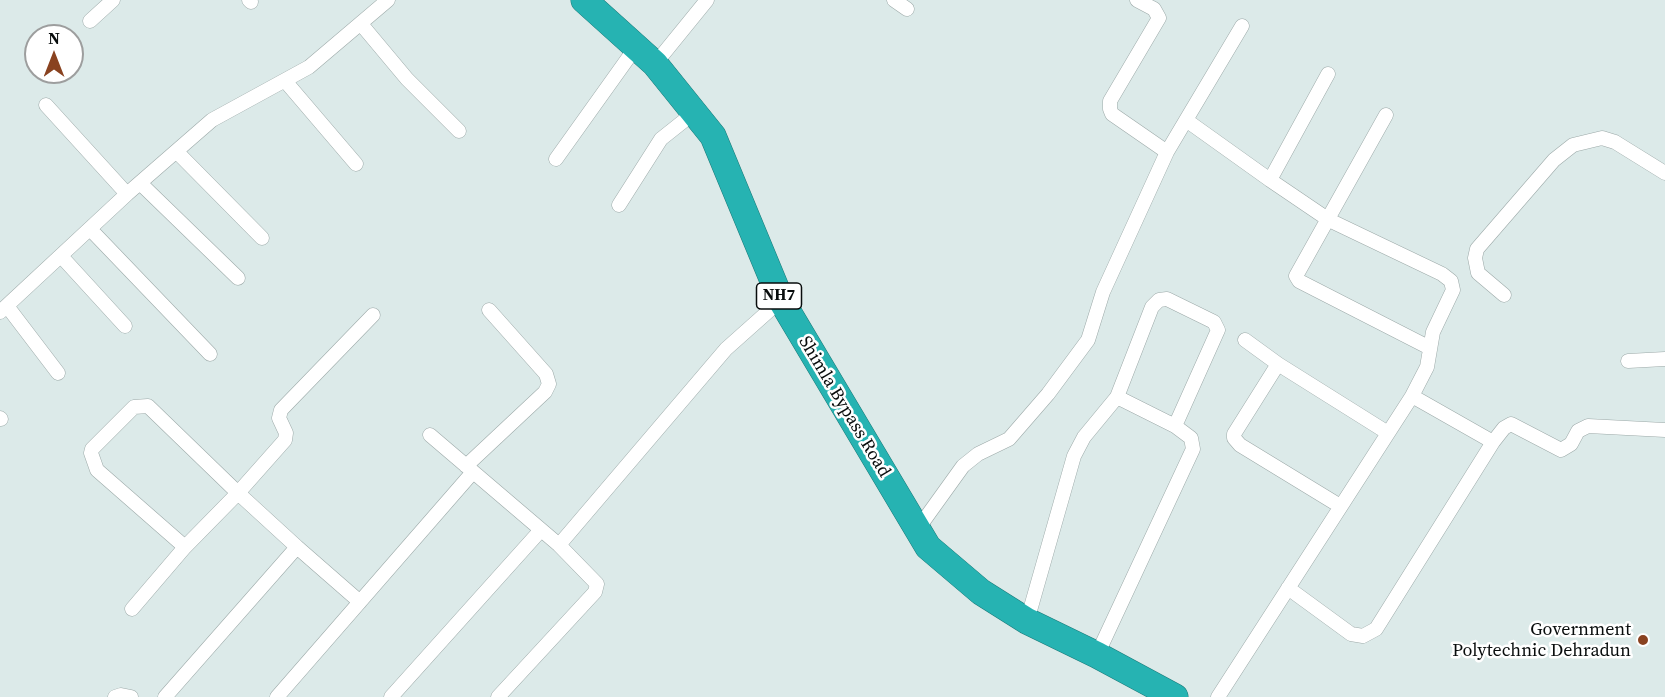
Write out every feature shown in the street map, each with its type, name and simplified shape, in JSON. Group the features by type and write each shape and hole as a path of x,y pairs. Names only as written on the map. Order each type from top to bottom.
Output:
{"highway":[{"name":"Shimla Bypass Road","path":"584,0 655,64 713,136 781,300 928,548 988,597 1026,621 1097,655 1175,697"}],"street":[{"path":"90,21 113,0"},
{"path":"58,373 3,309 91,230 127,194 212,120 286,82 309,67 388,0"},
{"path":"655,64 707,0"},
{"path":"894,0 907,9"},
{"path":"1137,0 1154,9 1159,18 1110,101 1110,110 1112,114 1167,152"},
{"path":"361,24 407,79 459,131"},
{"path":"918,530 963,466 978,454 1009,439 1048,394 1088,340 1103,292 1167,152 1242,26"},
{"path":"556,159 636,47"},
{"path":"1270,180 1328,74"},
{"path":"286,82 356,164"},
{"path":"46,105 127,194"},
{"path":"619,205 661,139 695,112"},
{"path":"1386,115 1329,220 1296,274 1297,279 1430,348"},
{"path":"1186,120 1329,220 1452,281 1452,293 1433,332 1427,367 1412,396 1218,697"},
{"path":"1504,295 1484,280 1475,266 1477,249 1485,236 1554,160 1574,145 1596,138 1622,147 1665,173"},
{"path":"177,152 262,238"},
{"path":"140,183 238,278"},
{"path":"91,230 210,354"},
{"path":"61,255 124,326"},
{"path":"1026,621 1074,456 1084,437 1117,397 1152,307 1159,300 1167,299 1214,322 1218,330 1175,426"},
{"path":"559,545 726,349 781,300"},
{"path":"277,697 360,602 469,469 545,392 549,384 546,374 489,310"},
{"path":"132,609 185,547 238,493 285,440 285,428 279,418 281,410 373,315"},
{"path":"1245,340 1278,364 1388,433"},
{"path":"1628,361 1665,359"},
{"path":"1278,364 1234,434 1234,438 1240,445 1340,506"},
{"path":"1412,396 1493,442"},
{"path":"1097,655 1193,449 1191,438 1175,426 1117,397"},
{"path":"185,547 93,465 92,448 134,407 148,406 297,548 360,602"},
{"path":"1288,588 1351,634 1370,634 1493,442 1511,424 1561,450 1570,444 1578,431 1588,426 1665,430"},
{"path":"430,435 559,545 596,581 597,588 498,697"},
{"path":"391,697 540,531"},
{"path":"165,697 297,548"},
{"path":"115,697 121,694 131,697"}],"place":[{"name":"Government Polytechnic Dehradun","path":"1643,640"}]}
